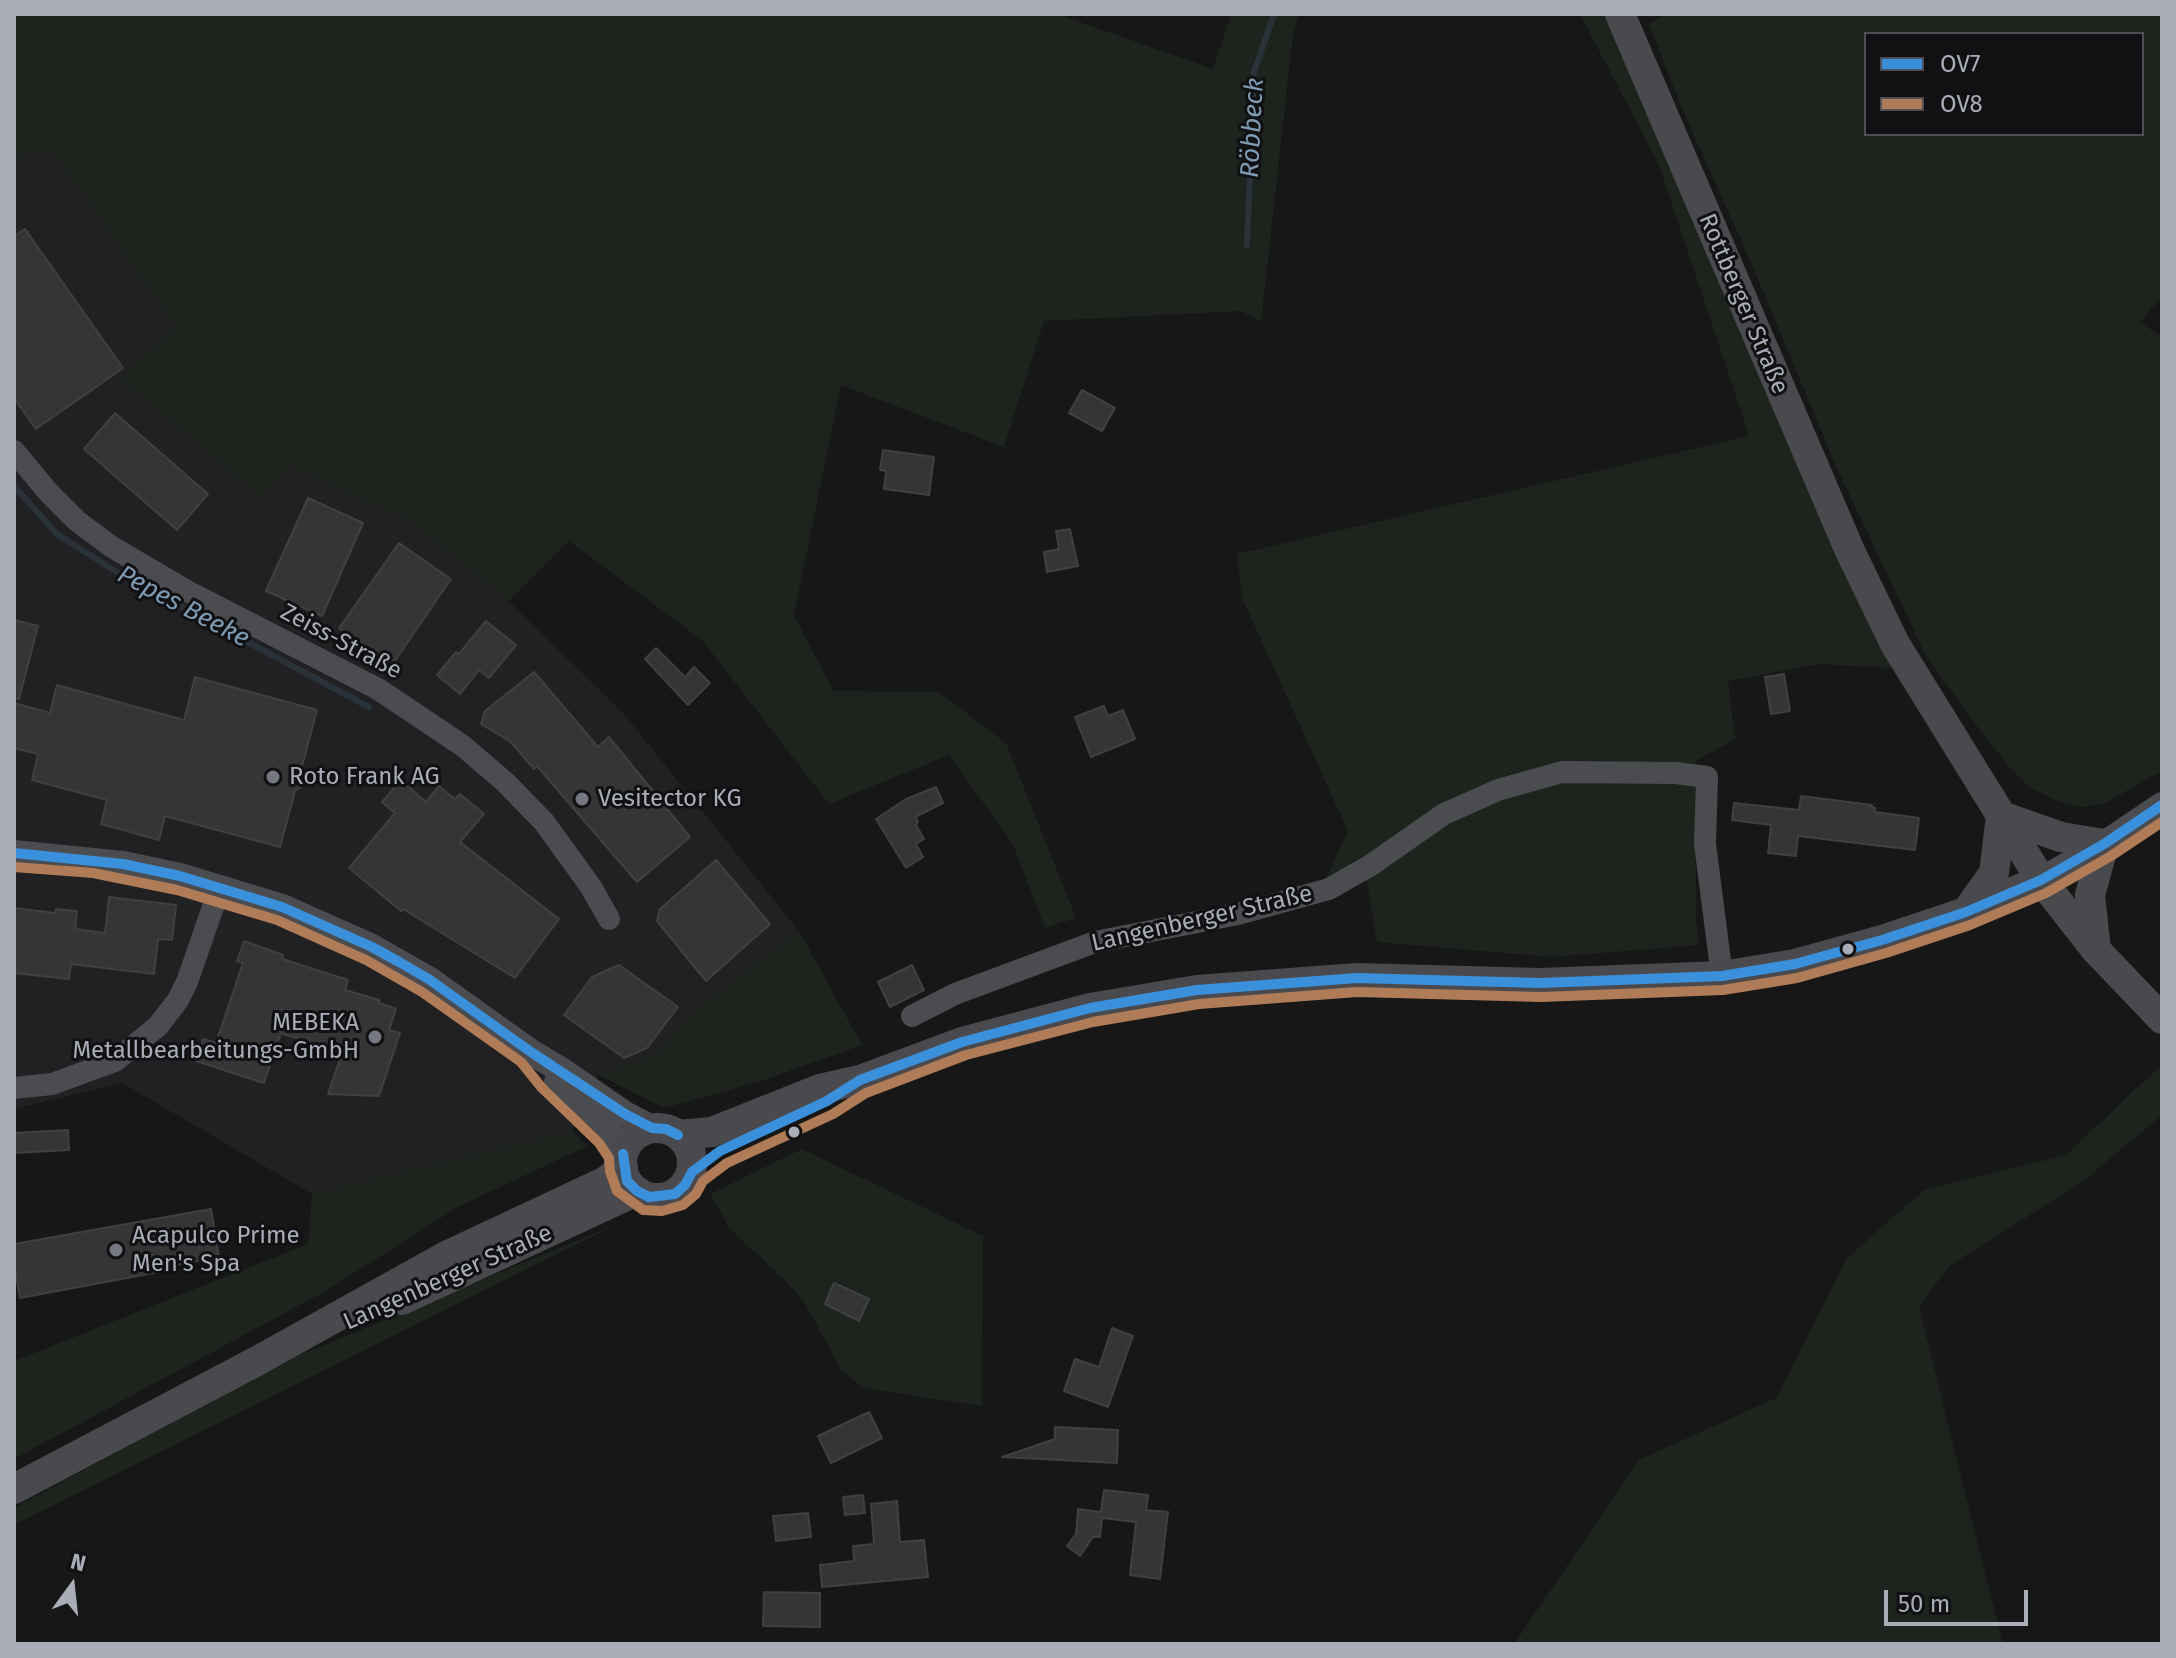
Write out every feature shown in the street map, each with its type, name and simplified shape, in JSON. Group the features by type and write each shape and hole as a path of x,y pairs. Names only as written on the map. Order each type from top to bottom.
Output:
{"main road":[{"name":"Rottberger Straße","path":"1620,14 1850,551 1895,644 2041,880 2096,950 2162,1019"},
{"path":"1966,912 1994,873 2001,816 2061,837 2104,844 2090,895 2096,950"},
{"path":"860,1080 827,1101 720,1151 692,1172 685,1185 675,1194 649,1197 628,1171 628,1141 640,1132 712,1132 820,1089 860,1080 962,1042 1090,1008 1197,990 1357,978 1540,983 1722,976 1795,964 1882,940 1966,912 2041,880"},
{"path":"665,1132 688,1145 692,1172"},
{"name":"Langenberger Straße","path":"14,1489 257,1361 456,1277 628,1171"}],"street":[{"name":"Zeiss-Straße","path":"14,451 77,521 112,547 187,591 378,689 463,746 505,782 544,822 591,887 609,919"},
{"name":"Langenberger Straße","path":"912,1016 955,994 1095,942 1238,914 1329,889 1371,865 1444,814 1498,790 1562,772 1676,773 1707,777 1705,844 1722,976"},
{"path":"2041,880 2104,844 2162,805"},
{"path":"14,853 109,862 220,887 282,907 372,947 430,980 625,1114 665,1132"},
{"path":"14,1088 52,1084 115,1061 158,1026 187,982 220,887"},
{"path":"531,1052 552,1078 610,1134 628,1171"}],"shaded area":[{"path":"14,14 1057,14 1213,69 1231,14 1299,14 1293,33 1261,322 1241,311 1044,321 1004,447 841,385 794,615 833,691 939,692 1006,743 1076,918 1045,928 1013,844 949,755 829,804 703,641 569,541 509,601 413,522 290,466 261,497 121,378 176,327 52,149 14,158"},
{"path":"1580,14 1609,14 1892,668 1819,664 1728,681 1735,739 1695,761 1696,921 1699,945 1552,957 1377,942 1363,859 1325,881 1348,831 1242,598 1237,554 1749,436 1659,165"},
{"path":"1667,14 2162,14 2162,296 2140,322 2162,337 2162,770 2158,773 2105,803 2080,807 2030,788 1977,726 1926,656 1835,464 1750,260 1682,109 1649,24"},
{"path":"52,149 177,327 122,377 260,497 290,465 413,522 509,601 624,714 799,931 703,1005 654,1056 599,1075 572,1131 312,1194 122,1083 14,1109 14,158"},
{"path":"799,931 862,1045 758,1082 664,1108 599,1075 654,1056 703,1005"},
{"path":"2162,1064 2162,1115 2082,1182 1949,1266 1919,1307 2003,1644 1514,1644 1639,1460 1776,1398 1847,1258 1924,1190 2066,1155"},
{"path":"572,1131 587,1146 458,1207 324,1292 14,1459 14,1361 308,1244 312,1194"},
{"path":"802,1149 983,1236 982,1406 863,1388 841,1370 805,1303 730,1229 710,1194"},
{"path":"617,1224 14,1525 14,1508 278,1364"}],"building":[{"path":"25,229 123,368 36,429 14,398 14,236"},
{"path":"1082,390 1115,408 1102,431 1069,413"},
{"path":"115,413 208,494 177,530 84,449"},
{"path":"883,450 934,457 929,495 884,489 886,471 880,470"},
{"path":"308,498 363,523 322,616 266,591"},
{"path":"1070,529 1078,566 1047,572 1044,552 1059,549 1056,531"},
{"path":"399,543 451,579 392,665 339,628"},
{"path":"14,620 38,626 19,699 14,698"},
{"path":"486,621 516,645 489,678 479,670 460,694 437,675"},
{"path":"656,648 685,677 694,667 710,683 688,705 645,659"},
{"path":"534,672 598,747 609,737 690,837 637,882 537,766 534,769 511,742 481,724 485,711"},
{"path":"1784,674 1790,711 1771,714 1765,677"},
{"path":"195,677 317,710 301,770 305,784 295,791 280,847 165,816 159,840 101,824 107,800 32,780 38,754 14,748 14,703 50,713 57,685 184,720"},
{"path":"1104,706 1108,716 1123,710 1135,739 1091,757 1075,717"},
{"path":"401,780 426,802 439,786 455,799 460,794 484,814 460,842 559,919 515,978 403,909 401,911 349,868 395,813 382,802"},
{"path":"936,787 943,803 915,817 924,839 916,844 923,857 906,868 876,819 906,799"},
{"path":"1801,796 1872,805 1875,812 1919,818 1915,850 1798,836 1796,856 1768,853 1771,825 1732,820 1734,803 1799,810"},
{"path":"716,860 770,924 706,981 657,921 660,909"},
{"path":"109,897 176,905 172,940 158,939 154,974 71,964 69,979 14,973 14,908 55,913 56,909 77,911 75,929 105,933"},
{"path":"244,941 283,955 282,959 348,980 345,990 379,1000 379,1003 396,1009 389,1030 400,1033 379,1096 328,1094 342,1053 281,1033 264,1083 196,1061 203,1039 216,1043 243,963 237,961"},
{"path":"619,965 678,1007 647,1048 624,1058 564,1015 592,977"},
{"path":"912,965 924,990 890,1007 878,982"},
{"path":"68,1130 69,1150 14,1153 14,1133"},
{"name":"Acapulco Prime Men's Spa","path":"211,1209 219,1257 158,1268 159,1272 20,1298 14,1244"},
{"path":"834,1283 869,1299 859,1321 825,1304"},
{"path":"1112,1328 1133,1336 1108,1407 1064,1391 1075,1359 1099,1367"},
{"path":"869,1412 882,1438 831,1463 818,1436"},
{"path":"1055,1427 1118,1430 1117,1463 1002,1457 1055,1439"},
{"path":"1104,1490 1148,1495 1146,1510 1168,1512 1160,1579 1130,1575 1136,1522 1102,1518 1100,1537 1093,1537 1080,1556 1067,1546 1076,1534 1078,1509 1101,1512"},
{"path":"863,1495 865,1513 845,1515 843,1497"},
{"path":"897,1501 900,1542 924,1540 928,1577 822,1587 820,1565 854,1561 853,1546 874,1544 871,1504"},
{"path":"808,1513 811,1537 776,1541 773,1516"},
{"path":"764,1592 820,1593 820,1627 763,1626"}],"waterway":[{"name":"Röbbeck","path":"1247,245 1254,72 1274,14"},
{"name":"Pepes Beeke","path":"14,486 57,534 115,571 369,707"}],"transit line":[{"name":"OV7","path":"623,1154 627,1181 637,1191 649,1197 675,1194 685,1185 692,1172 720,1151 827,1101 860,1080 962,1042 1090,1008 1197,990 1357,978 1540,983 1722,976 1795,964 1966,912 2041,880 2104,844 2162,805"},
{"name":"OV8","path":"14,867 93,873 177,890 277,920 366,960 422,992 521,1062 542,1088 599,1143 609,1158 617,1191 643,1210 662,1211 683,1205 696,1194 703,1181 727,1163 833,1114 866,1093 966,1055 1093,1022 1199,1004 1357,992 1541,997 1723,990 1797,978 1970,925 2046,893 2162,822"},
{"name":"OV7","path":"14,853 123,864 180,876 282,907 401,963 625,1114 652,1128 666,1129 678,1135"}],"place":[{"name":"Roto Frank AG","path":"273,777"},
{"name":"Vesitector KG","path":"582,799"},
{"name":"MEBEKA Metallbearbeitungs-GmbH","path":"375,1037"},
{"name":"Acapulco Prime Men's Spa","path":"116,1250"}]}
